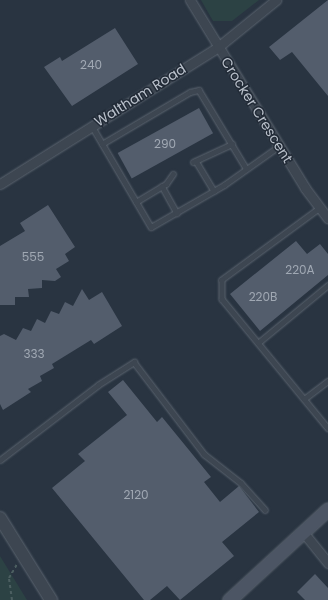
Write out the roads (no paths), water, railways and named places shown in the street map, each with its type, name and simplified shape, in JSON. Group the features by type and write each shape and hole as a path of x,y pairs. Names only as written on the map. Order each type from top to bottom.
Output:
{"main road":[{"path":"229,600 328,509"}],"street":[{"name":"Crocker Crescent","path":"190,0 279,146 328,218"},
{"name":"Waltham Road","path":"0,184 218,46 276,0"},
{"path":"0,518 51,600"},
{"path":"303,532 328,563"}],"lane":[{"path":"102,144 190,92 199,90 246,168"},
{"path":"92,126 151,227 214,191 279,146"},
{"path":"214,191 194,161 232,144"},
{"path":"136,202 162,186 173,174"},
{"path":"162,186 177,213"},
{"path":"320,208 222,280 222,299 328,428"},
{"path":"258,343 328,285"},
{"path":"0,460 98,385 134,362 204,454 241,483 265,510"},
{"path":"304,399 328,381"}]}
